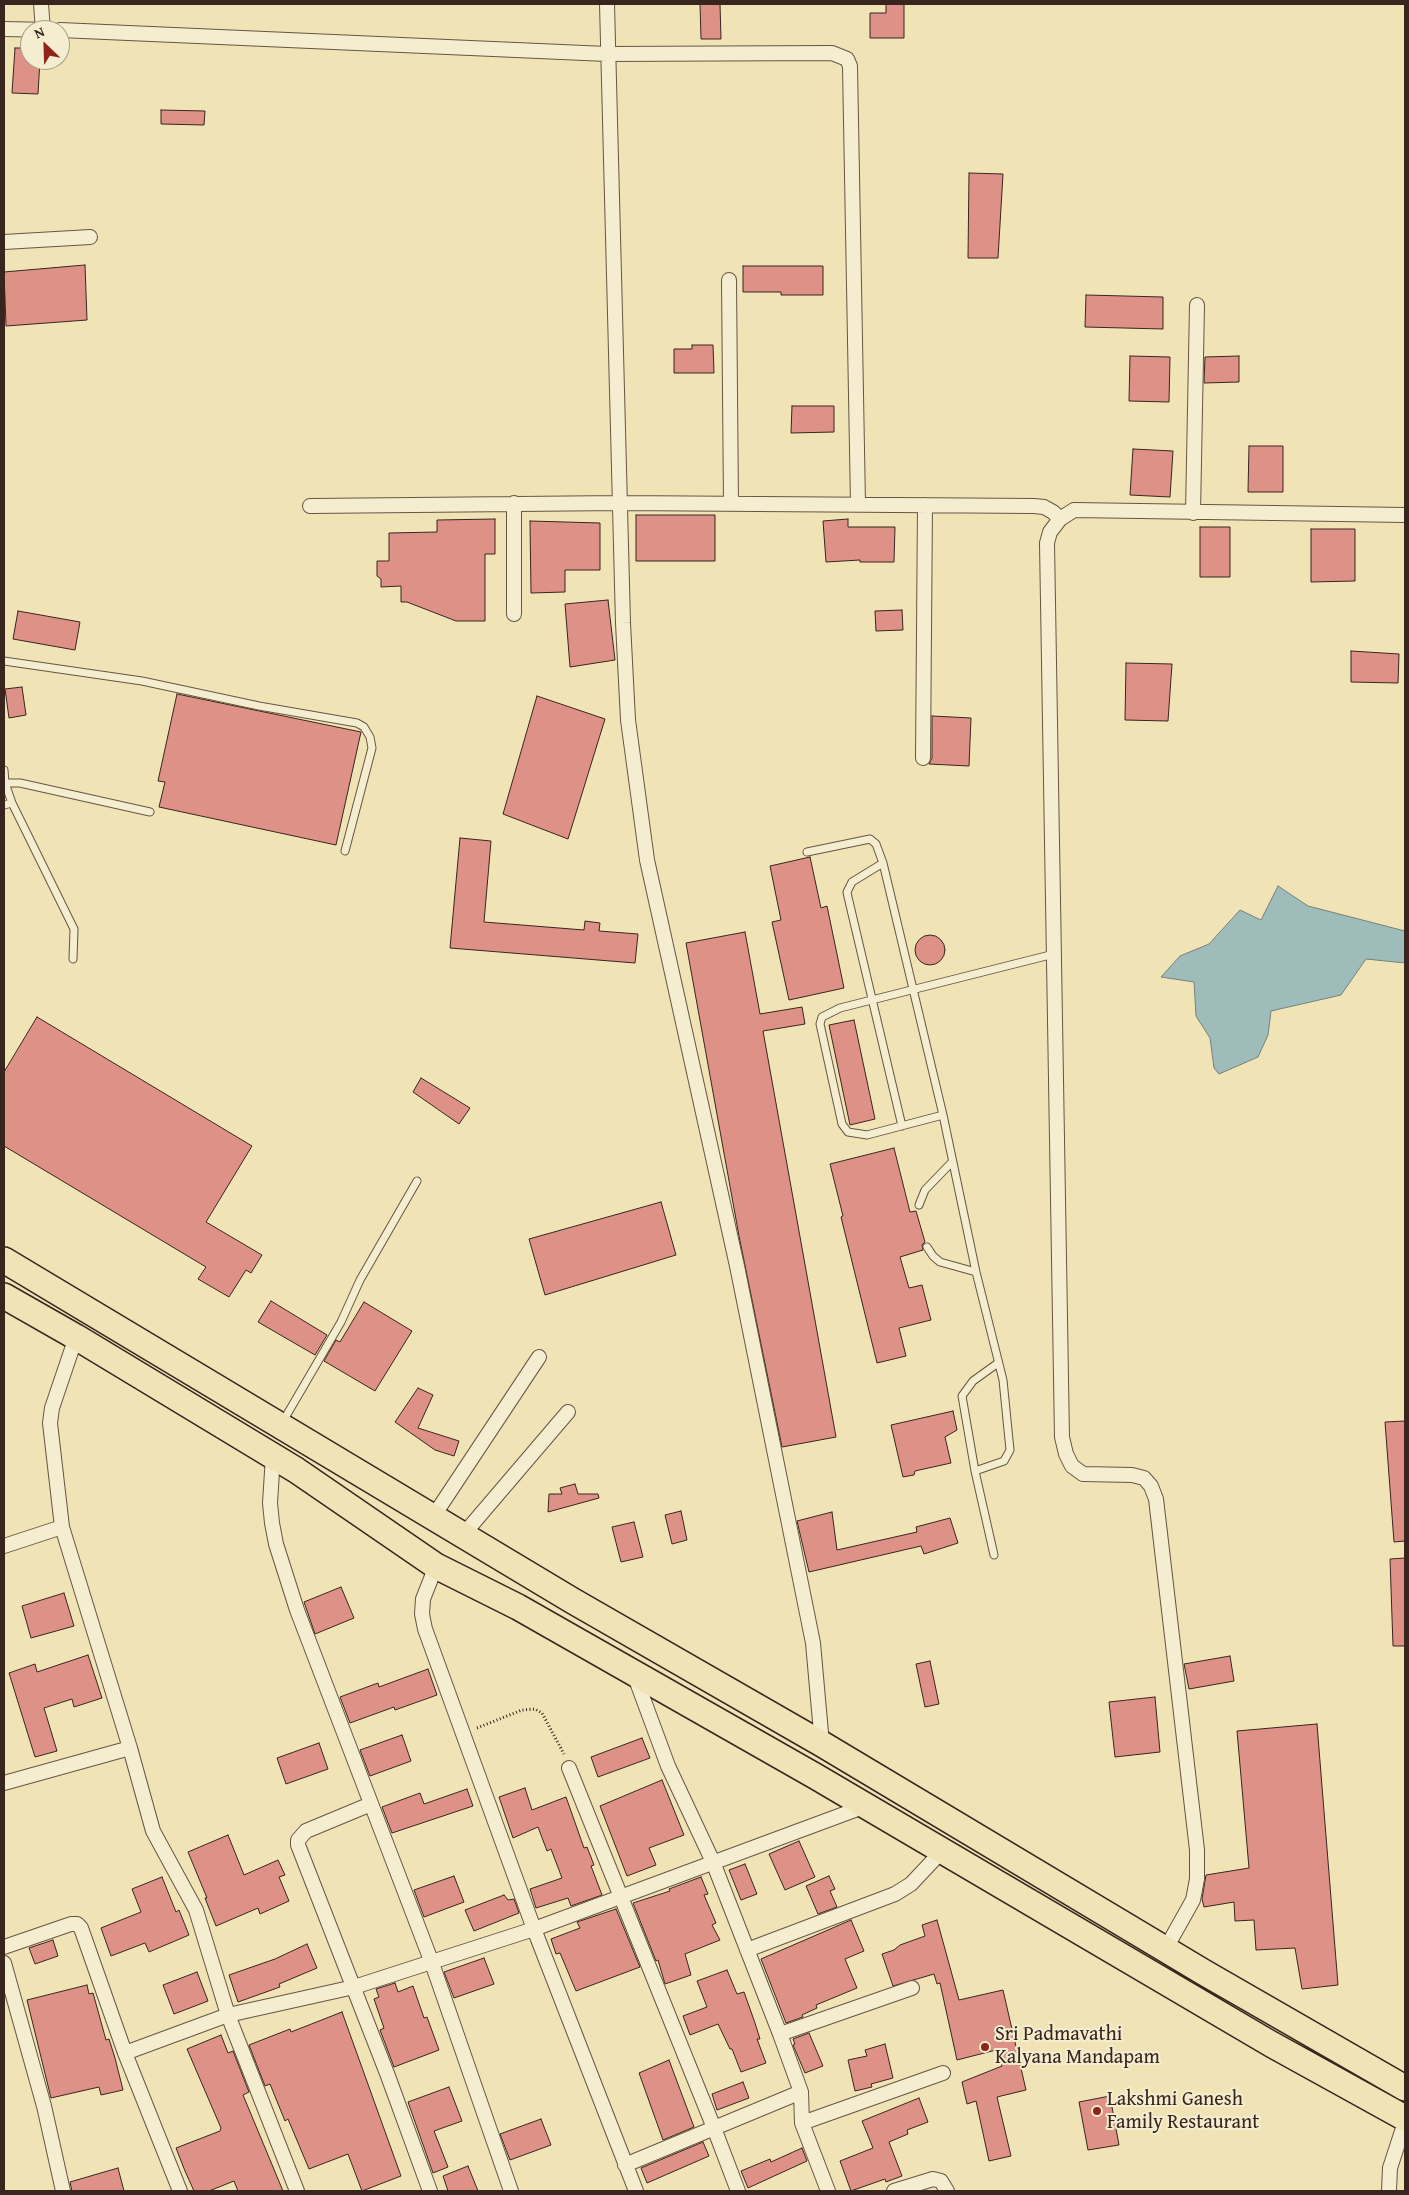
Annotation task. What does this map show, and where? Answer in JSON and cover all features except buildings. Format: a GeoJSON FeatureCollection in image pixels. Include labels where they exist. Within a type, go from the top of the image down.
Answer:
{"type":"FeatureCollection","features":[{"type":"Feature","properties":{"kind":"highway"},"geometry":{"type":"LineString","coordinates":[[4,1260],[463,1535],[822,1744],[1165,1950],[1405,2088]]}},
{"type":"Feature","properties":{"kind":"highway"},"geometry":{"type":"LineString","coordinates":[[4,1296],[76,1337],[296,1470],[436,1566],[518,1607],[815,1776],[863,1807],[1405,2120]]}},
{"type":"Feature","properties":{"kind":"street"},"geometry":{"type":"LineString","coordinates":[[41,4],[42,20]]}},
{"type":"Feature","properties":{"kind":"street"},"geometry":{"type":"LineString","coordinates":[[607,4],[620,503],[628,720],[647,860],[737,1266],[813,1643],[822,1744]]}},
{"type":"Feature","properties":{"kind":"street"},"geometry":{"type":"LineString","coordinates":[[4,29],[20,29]]}},
{"type":"Feature","properties":{"kind":"street"},"geometry":{"type":"LineString","coordinates":[[70,30],[607,54],[832,53],[847,59],[850,66],[858,504]]}},
{"type":"Feature","properties":{"kind":"street"},"geometry":{"type":"LineString","coordinates":[[4,242],[90,237]]}},
{"type":"Feature","properties":{"kind":"street"},"geometry":{"type":"LineString","coordinates":[[729,280],[731,504]]}},
{"type":"Feature","properties":{"kind":"street"},"geometry":{"type":"LineString","coordinates":[[1193,513],[1197,305]]}},
{"type":"Feature","properties":{"kind":"street"},"geometry":{"type":"LineString","coordinates":[[514,503],[514,614]]}},
{"type":"Feature","properties":{"kind":"street"},"geometry":{"type":"LineString","coordinates":[[310,506],[620,503],[1044,507],[1060,519]]}},
{"type":"Feature","properties":{"kind":"street"},"geometry":{"type":"LineString","coordinates":[[923,758],[924,505]]}},
{"type":"Feature","properties":{"kind":"street"},"geometry":{"type":"LineString","coordinates":[[1165,1950],[1193,1900],[1197,1879],[1197,1850],[1156,1499],[1152,1486],[1144,1478],[1132,1475],[1083,1474],[1072,1466],[1066,1454],[1062,1437],[1047,543],[1050,532],[1060,519],[1074,510],[1193,513],[1405,514]]}},
{"type":"Feature","properties":{"kind":"street"},"geometry":{"type":"LineString","coordinates":[[76,1337],[52,1408],[50,1422],[62,1527],[130,1748],[153,1831],[196,1910],[228,2015],[297,2191]]}},
{"type":"Feature","properties":{"kind":"street"},"geometry":{"type":"LineString","coordinates":[[434,1517],[539,1357]]}},
{"type":"Feature","properties":{"kind":"street"},"geometry":{"type":"LineString","coordinates":[[463,1535],[568,1412]]}},
{"type":"Feature","properties":{"kind":"street"},"geometry":{"type":"LineString","coordinates":[[273,1456],[270,1503],[276,1544],[297,1610],[432,1963],[511,2191]]}},
{"type":"Feature","properties":{"kind":"street"},"geometry":{"type":"LineString","coordinates":[[4,1546],[62,1527]]}},
{"type":"Feature","properties":{"kind":"street"},"geometry":{"type":"LineString","coordinates":[[436,1566],[423,1599],[422,1614],[425,1629],[534,1930],[636,2191]]}},
{"type":"Feature","properties":{"kind":"street"},"geometry":{"type":"LineString","coordinates":[[633,1673],[668,1766],[713,1862],[780,2034],[801,2092],[802,2123],[828,2191]]}},
{"type":"Feature","properties":{"kind":"street"},"geometry":{"type":"LineString","coordinates":[[4,1783],[130,1748]]}},
{"type":"Feature","properties":{"kind":"street"},"geometry":{"type":"LineString","coordinates":[[570,1768],[738,2191]]}},
{"type":"Feature","properties":{"kind":"street"},"geometry":{"type":"LineString","coordinates":[[371,1804],[306,1831],[298,1840],[298,1845],[354,1987],[430,2191]]}},
{"type":"Feature","properties":{"kind":"street"},"geometry":{"type":"LineString","coordinates":[[125,2053],[228,2015],[354,1987],[534,1930],[863,1807]]}},
{"type":"Feature","properties":{"kind":"street"},"geometry":{"type":"LineString","coordinates":[[748,1950],[895,1894],[911,1884],[942,1851]]}},
{"type":"Feature","properties":{"kind":"street"},"geometry":{"type":"LineString","coordinates":[[4,1947],[71,1924],[77,1924],[84,1933],[125,2053],[180,2191]]}},
{"type":"Feature","properties":{"kind":"street"},"geometry":{"type":"LineString","coordinates":[[4,1963],[44,2106],[63,2191]]}},
{"type":"Feature","properties":{"kind":"street"},"geometry":{"type":"LineString","coordinates":[[780,2034],[912,1988]]}},
{"type":"Feature","properties":{"kind":"street"},"geometry":{"type":"LineString","coordinates":[[802,2123],[943,2073]]}},
{"type":"Feature","properties":{"kind":"street"},"geometry":{"type":"LineString","coordinates":[[625,2165],[801,2092]]}},
{"type":"Feature","properties":{"kind":"street"},"geometry":{"type":"LineString","coordinates":[[1389,2191],[1390,2168],[1405,2120]]}},
{"type":"Feature","properties":{"kind":"street"},"geometry":{"type":"LineString","coordinates":[[894,2191],[932,2179],[941,2181],[948,2191]]}},
{"type":"Feature","properties":{"kind":"lane"},"geometry":{"type":"LineString","coordinates":[[4,661],[142,681],[260,706],[357,723],[364,727],[370,738],[372,748],[345,851]]}},
{"type":"Feature","properties":{"kind":"lane"},"geometry":{"type":"LineString","coordinates":[[4,770],[5,783],[12,803],[74,930],[72,959]]}},
{"type":"Feature","properties":{"kind":"lane"},"geometry":{"type":"LineString","coordinates":[[5,783],[20,783],[150,812]]}},
{"type":"Feature","properties":{"kind":"lane"},"geometry":{"type":"LineString","coordinates":[[4,805],[12,803]]}},
{"type":"Feature","properties":{"kind":"lane"},"geometry":{"type":"LineString","coordinates":[[807,852],[870,839],[876,844],[883,863],[943,1115],[976,1272],[1003,1380],[1010,1450],[1004,1461],[975,1471]]}},
{"type":"Feature","properties":{"kind":"lane"},"geometry":{"type":"LineString","coordinates":[[883,863],[852,882],[847,892],[902,1126]]}},
{"type":"Feature","properties":{"kind":"lane"},"geometry":{"type":"LineString","coordinates":[[943,1115],[867,1136],[848,1132],[842,1124],[820,1024],[822,1016],[840,1008],[1054,954]]}},
{"type":"Feature","properties":{"kind":"lane"},"geometry":{"type":"LineString","coordinates":[[919,1205],[925,1190],[952,1162]]}},
{"type":"Feature","properties":{"kind":"lane"},"geometry":{"type":"LineString","coordinates":[[281,1426],[341,1322],[360,1280],[417,1182]]}},
{"type":"Feature","properties":{"kind":"lane"},"geometry":{"type":"LineString","coordinates":[[927,1247],[940,1262],[976,1272]]}},
{"type":"Feature","properties":{"kind":"lane"},"geometry":{"type":"LineString","coordinates":[[994,1555],[975,1471],[962,1396],[973,1381],[998,1363]]}},
{"type":"Feature","properties":{"kind":"path"},"geometry":{"type":"LineString","coordinates":[[463,1734],[522,1710],[535,1709],[542,1713],[558,1741],[570,1768]]}},
{"type":"Feature","properties":{"kind":"water"},"geometry":{"type":"Polygon","coordinates":[[[1278,886],[1308,906],[1405,931],[1405,963],[1366,959],[1341,995],[1271,1011],[1268,1035],[1258,1057],[1219,1074],[1214,1068],[1210,1038],[1196,1016],[1194,982],[1161,977],[1180,956],[1209,944],[1240,910],[1261,920],[1278,886]]]}},
{"type":"Feature","properties":{"kind":"place","name":"Sri Padmavathi Kalyana Mandapam"},"geometry":{"type":"Point","coordinates":[985,2047]}},
{"type":"Feature","properties":{"kind":"place","name":"Lakshmi Ganesh Family Restaurant"},"geometry":{"type":"Point","coordinates":[1097,2111]}}]}
